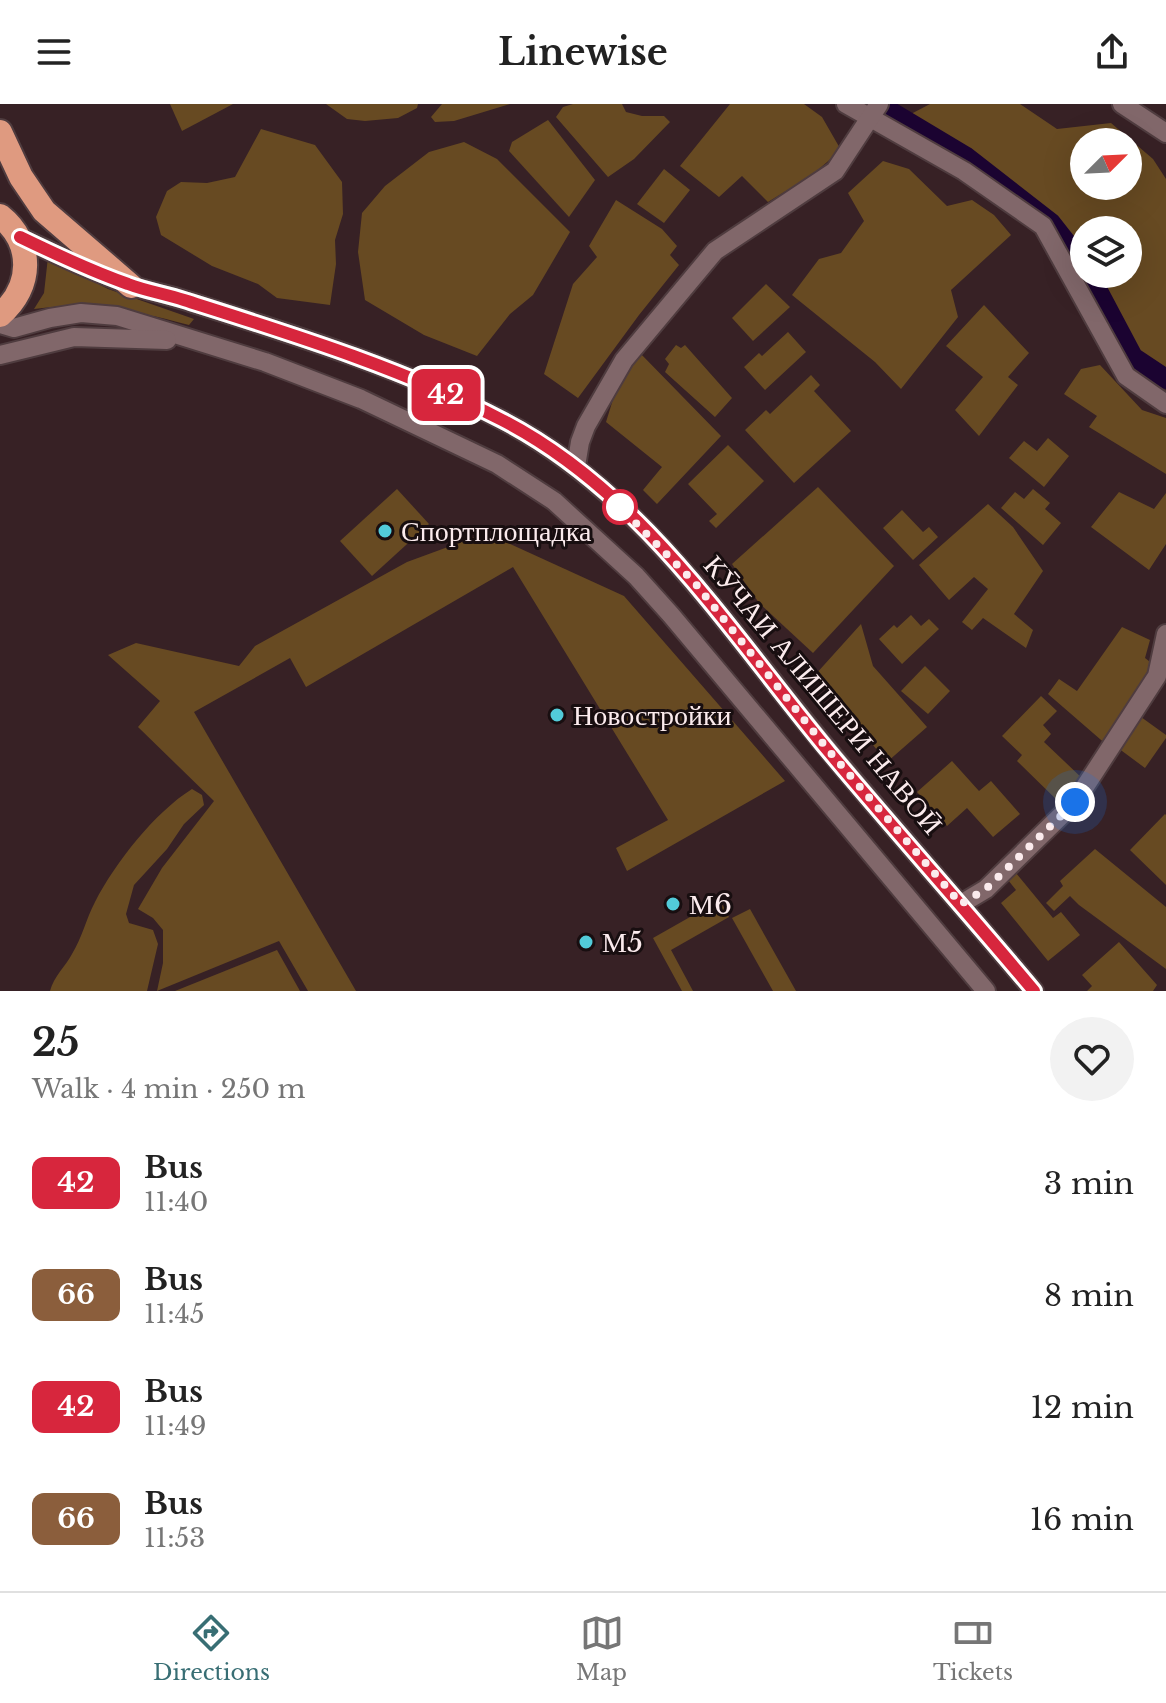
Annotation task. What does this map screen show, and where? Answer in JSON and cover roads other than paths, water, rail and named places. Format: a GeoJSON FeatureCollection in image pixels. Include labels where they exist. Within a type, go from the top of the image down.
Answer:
{"type":"FeatureCollection","features":[{"type":"Feature","properties":{"kind":"highway"},"geometry":{"type":"LineString","coordinates":[[0,132],[21,177],[44,211],[131,286]]}},
{"type":"Feature","properties":{"kind":"highway"},"geometry":{"type":"LineString","coordinates":[[0,315],[14,303],[26,271],[26,253],[7,220]]}},
{"type":"Feature","properties":{"kind":"street"},"geometry":{"type":"LineString","coordinates":[[846,104],[874,112],[1043,226],[1126,376],[1166,404]]}},
{"type":"Feature","properties":{"kind":"street"},"geometry":{"type":"LineString","coordinates":[[1122,104],[1166,133]]}},
{"type":"Feature","properties":{"kind":"street"},"geometry":{"type":"LineString","coordinates":[[576,466],[586,426],[624,360],[715,251],[835,171],[874,112]]}},
{"type":"Feature","properties":{"kind":"street","name":"КӮЧАИ АЛИШЕРИ НАВОӢ"},"geometry":{"type":"LineString","coordinates":[[7,220],[131,286],[181,299],[425,385],[504,421],[576,466],[695,583],[829,751],[1034,991]]}},
{"type":"Feature","properties":{"kind":"street"},"geometry":{"type":"LineString","coordinates":[[0,324],[14,328],[81,313],[117,316],[216,347],[361,399],[497,464],[554,501],[605,546],[671,615],[986,991]]}},
{"type":"Feature","properties":{"kind":"street"},"geometry":{"type":"LineString","coordinates":[[0,355],[74,337],[149,338],[216,347]]}},
{"type":"Feature","properties":{"kind":"street"},"geometry":{"type":"LineString","coordinates":[[961,904],[986,889],[1075,802],[1157,676],[1166,634]]}},
{"type":"Feature","properties":{"kind":"waterway"},"geometry":{"type":"LineString","coordinates":[[878,104],[965,156],[1051,223],[1070,247]]}},
{"type":"Feature","properties":{"kind":"waterway"},"geometry":{"type":"LineString","coordinates":[[1096,288],[1133,357],[1166,379]]}},
{"type":"Feature","properties":{"kind":"place","name":"Спортплощадка"},"geometry":{"type":"Point","coordinates":[385,531]}},
{"type":"Feature","properties":{"kind":"place","name":"Новостройки"},"geometry":{"type":"Point","coordinates":[557,715]}},
{"type":"Feature","properties":{"kind":"place","name":"М6"},"geometry":{"type":"Point","coordinates":[673,904]}},
{"type":"Feature","properties":{"kind":"place","name":"М5"},"geometry":{"type":"Point","coordinates":[586,942]}}]}
